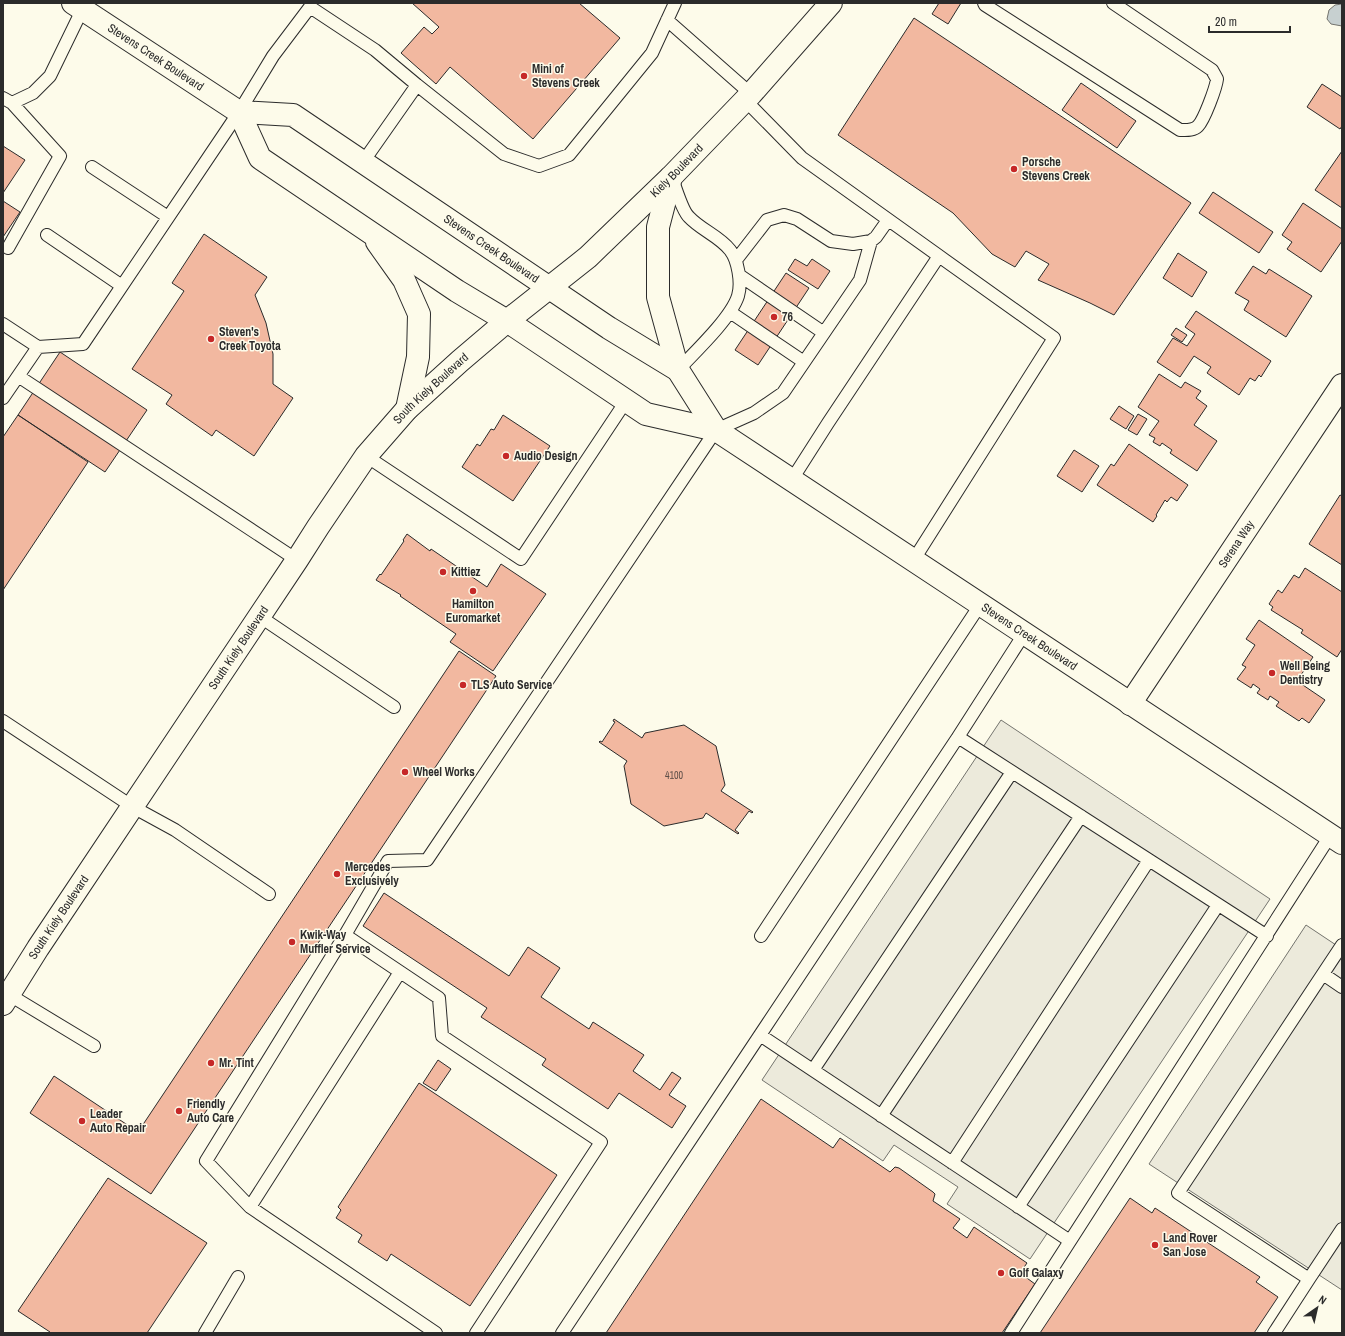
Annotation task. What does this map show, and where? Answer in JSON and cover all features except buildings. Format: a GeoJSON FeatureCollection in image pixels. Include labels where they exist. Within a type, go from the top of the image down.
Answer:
{"type":"FeatureCollection","features":[{"type":"Feature","properties":{"kind":"main road","name":"Kiely Boulevard"},"geometry":{"type":"LineString","coordinates":[[507,321],[588,257],[671,177],[748,97],[831,3]]}},
{"type":"Feature","properties":{"kind":"main road","name":"Stevens Creek Boulevard"},"geometry":{"type":"LineString","coordinates":[[80,5],[239,112],[293,115],[609,328],[678,370],[716,430]]}},
{"type":"Feature","properties":{"kind":"main road","name":"Stevens Creek Boulevard"},"geometry":{"type":"LineString","coordinates":[[239,112],[260,158],[457,291],[507,321],[646,414],[716,430],[1336,840]]}},
{"type":"Feature","properties":{"kind":"main road"},"geometry":{"type":"LineString","coordinates":[[671,177],[658,227],[658,297],[678,370]]}},
{"type":"Feature","properties":{"kind":"main road"},"geometry":{"type":"LineString","coordinates":[[368,230],[404,280],[419,314],[418,357],[407,409]]}},
{"type":"Feature","properties":{"kind":"main road","name":"South Kiely Boulevard"},"geometry":{"type":"LineString","coordinates":[[6,999],[366,456],[407,409],[507,321]]}},
{"type":"Feature","properties":{"kind":"main road","name":"Serena Way"},"geometry":{"type":"LineString","coordinates":[[1130,704],[1342,385]]}},
{"type":"Feature","properties":{"kind":"lane"},"geometry":{"type":"LineString","coordinates":[[3,324],[38,347],[83,344],[239,112],[273,56],[311,5],[376,50],[417,85],[504,154],[539,166],[569,155],[652,53],[675,3]]}},
{"type":"Feature","properties":{"kind":"lane"},"geometry":{"type":"LineString","coordinates":[[984,3],[984,5],[1180,130],[1191,130],[1198,126],[1215,90],[1217,79],[1212,70],[1113,3]]}},
{"type":"Feature","properties":{"kind":"lane"},"geometry":{"type":"LineString","coordinates":[[8,248],[60,156],[8,100],[32,93],[50,76],[80,5]]}},
{"type":"Feature","properties":{"kind":"lane"},"geometry":{"type":"LineString","coordinates":[[667,20],[748,97],[802,158],[1054,338],[913,561]]}},
{"type":"Feature","properties":{"kind":"lane"},"geometry":{"type":"LineString","coordinates":[[363,162],[417,85]]}},
{"type":"Feature","properties":{"kind":"lane"},"geometry":{"type":"LineString","coordinates":[[92,167],[168,217]]}},
{"type":"Feature","properties":{"kind":"lane"},"geometry":{"type":"LineString","coordinates":[[671,177],[688,216],[730,250],[736,260],[739,275],[738,296],[730,312],[678,370]]}},
{"type":"Feature","properties":{"kind":"lane"},"geometry":{"type":"LineString","coordinates":[[736,260],[767,220],[784,216],[797,219],[831,241],[853,244],[871,241],[876,237],[888,220]]}},
{"type":"Feature","properties":{"kind":"lane"},"geometry":{"type":"LineString","coordinates":[[47,235],[122,286]]}},
{"type":"Feature","properties":{"kind":"lane"},"geometry":{"type":"LineString","coordinates":[[436,1333],[250,1207],[206,1161],[345,935],[388,861],[427,860],[716,430],[754,413],[783,393],[860,280],[871,241]]}},
{"type":"Feature","properties":{"kind":"lane"},"geometry":{"type":"LineString","coordinates":[[791,481],[828,422],[939,256]]}},
{"type":"Feature","properties":{"kind":"lane"},"geometry":{"type":"LineString","coordinates":[[739,275],[824,333]]}},
{"type":"Feature","properties":{"kind":"lane"},"geometry":{"type":"LineString","coordinates":[[730,312],[804,362]]}},
{"type":"Feature","properties":{"kind":"lane"},"geometry":{"type":"LineString","coordinates":[[3,398],[38,347]]}},
{"type":"Feature","properties":{"kind":"lane"},"geometry":{"type":"LineString","coordinates":[[18,376],[297,560]]}},
{"type":"Feature","properties":{"kind":"lane"},"geometry":{"type":"LineString","coordinates":[[366,456],[521,559],[626,401]]}},
{"type":"Feature","properties":{"kind":"lane"},"geometry":{"type":"LineString","coordinates":[[761,936],[980,605]]}},
{"type":"Feature","properties":{"kind":"lane"},"geometry":{"type":"LineString","coordinates":[[259,616],[394,707]]}},
{"type":"Feature","properties":{"kind":"lane"},"geometry":{"type":"LineString","coordinates":[[562,1333],[958,737],[1024,634]]}},
{"type":"Feature","properties":{"kind":"lane"},"geometry":{"type":"LineString","coordinates":[[3,721],[133,807],[174,830],[269,894]]}},
{"type":"Feature","properties":{"kind":"lane"},"geometry":{"type":"LineString","coordinates":[[958,737],[1267,936]]}},
{"type":"Feature","properties":{"kind":"lane"},"geometry":{"type":"LineString","coordinates":[[813,1070],[1012,772]]}},
{"type":"Feature","properties":{"kind":"lane"},"geometry":{"type":"LineString","coordinates":[[881,1116],[1081,816]]}},
{"type":"Feature","properties":{"kind":"lane"},"geometry":{"type":"LineString","coordinates":[[1011,1333],[1267,936],[1336,840]]}},
{"type":"Feature","properties":{"kind":"lane"},"geometry":{"type":"LineString","coordinates":[[952,1163],[1149,860]]}},
{"type":"Feature","properties":{"kind":"lane"},"geometry":{"type":"LineString","coordinates":[[1018,1207],[1218,905]]}},
{"type":"Feature","properties":{"kind":"lane"},"geometry":{"type":"LineString","coordinates":[[345,935],[439,998],[442,1036],[601,1142],[476,1333]]}},
{"type":"Feature","properties":{"kind":"lane"},"geometry":{"type":"LineString","coordinates":[[1309,1280],[1178,1193],[1342,945]]}},
{"type":"Feature","properties":{"kind":"lane"},"geometry":{"type":"LineString","coordinates":[[250,1207],[400,972]]}},
{"type":"Feature","properties":{"kind":"lane"},"geometry":{"type":"LineString","coordinates":[[1323,974],[1342,987]]}},
{"type":"Feature","properties":{"kind":"lane"},"geometry":{"type":"LineString","coordinates":[[6,999],[94,1046]]}},
{"type":"Feature","properties":{"kind":"lane"},"geometry":{"type":"LineString","coordinates":[[760,1035],[1070,1242]]}},
{"type":"Feature","properties":{"kind":"lane"},"geometry":{"type":"LineString","coordinates":[[1274,1333],[1342,1229]]}},
{"type":"Feature","properties":{"kind":"lane"},"geometry":{"type":"LineString","coordinates":[[205,1333],[238,1277]]}},
{"type":"Feature","properties":{"kind":"shaded area"},"geometry":{"type":"Polygon","coordinates":[[[1342,4],[1342,26],[1331,24],[1327,19],[1329,10],[1335,5],[1342,4]]]}},
{"type":"Feature","properties":{"kind":"shaded area"},"geometry":{"type":"Polygon","coordinates":[[[1001,720],[1270,899],[1030,1259],[947,1204],[958,1187],[894,1145],[883,1161],[762,1080],[1001,720]]]}},
{"type":"Feature","properties":{"kind":"shaded area"},"geometry":{"type":"Polygon","coordinates":[[[1306,925],[1342,949],[1342,1290],[1149,1164],[1306,925]]]}},
{"type":"Feature","properties":{"kind":"place","name":"Mini of Stevens Creek"},"geometry":{"type":"Point","coordinates":[524,76]}},
{"type":"Feature","properties":{"kind":"place","name":"Porsche Stevens Creek"},"geometry":{"type":"Point","coordinates":[1014,169]}},
{"type":"Feature","properties":{"kind":"place","name":"76"},"geometry":{"type":"Point","coordinates":[774,317]}},
{"type":"Feature","properties":{"kind":"place","name":"Steven's Creek Toyota"},"geometry":{"type":"Point","coordinates":[211,339]}},
{"type":"Feature","properties":{"kind":"place","name":"Audio Design"},"geometry":{"type":"Point","coordinates":[506,456]}},
{"type":"Feature","properties":{"kind":"place","name":"Kittiez"},"geometry":{"type":"Point","coordinates":[443,572]}},
{"type":"Feature","properties":{"kind":"place","name":"Hamilton Euromarket"},"geometry":{"type":"Point","coordinates":[473,591]}},
{"type":"Feature","properties":{"kind":"place","name":"Well Being Dentistry"},"geometry":{"type":"Point","coordinates":[1272,673]}},
{"type":"Feature","properties":{"kind":"place","name":"TLS Auto Service"},"geometry":{"type":"Point","coordinates":[463,685]}},
{"type":"Feature","properties":{"kind":"place","name":"Wheel Works"},"geometry":{"type":"Point","coordinates":[405,772]}},
{"type":"Feature","properties":{"kind":"place","name":"Mercedes Exclusively"},"geometry":{"type":"Point","coordinates":[337,874]}},
{"type":"Feature","properties":{"kind":"place","name":"Kwik-Way Muffler Service"},"geometry":{"type":"Point","coordinates":[292,942]}},
{"type":"Feature","properties":{"kind":"place","name":"Mr. Tint"},"geometry":{"type":"Point","coordinates":[211,1063]}},
{"type":"Feature","properties":{"kind":"place","name":"Friendly Auto Care"},"geometry":{"type":"Point","coordinates":[179,1111]}},
{"type":"Feature","properties":{"kind":"place","name":"Leader Auto Repair"},"geometry":{"type":"Point","coordinates":[82,1121]}},
{"type":"Feature","properties":{"kind":"place","name":"Land Rover San Jose"},"geometry":{"type":"Point","coordinates":[1155,1245]}},
{"type":"Feature","properties":{"kind":"place","name":"Golf Galaxy"},"geometry":{"type":"Point","coordinates":[1001,1273]}}]}
